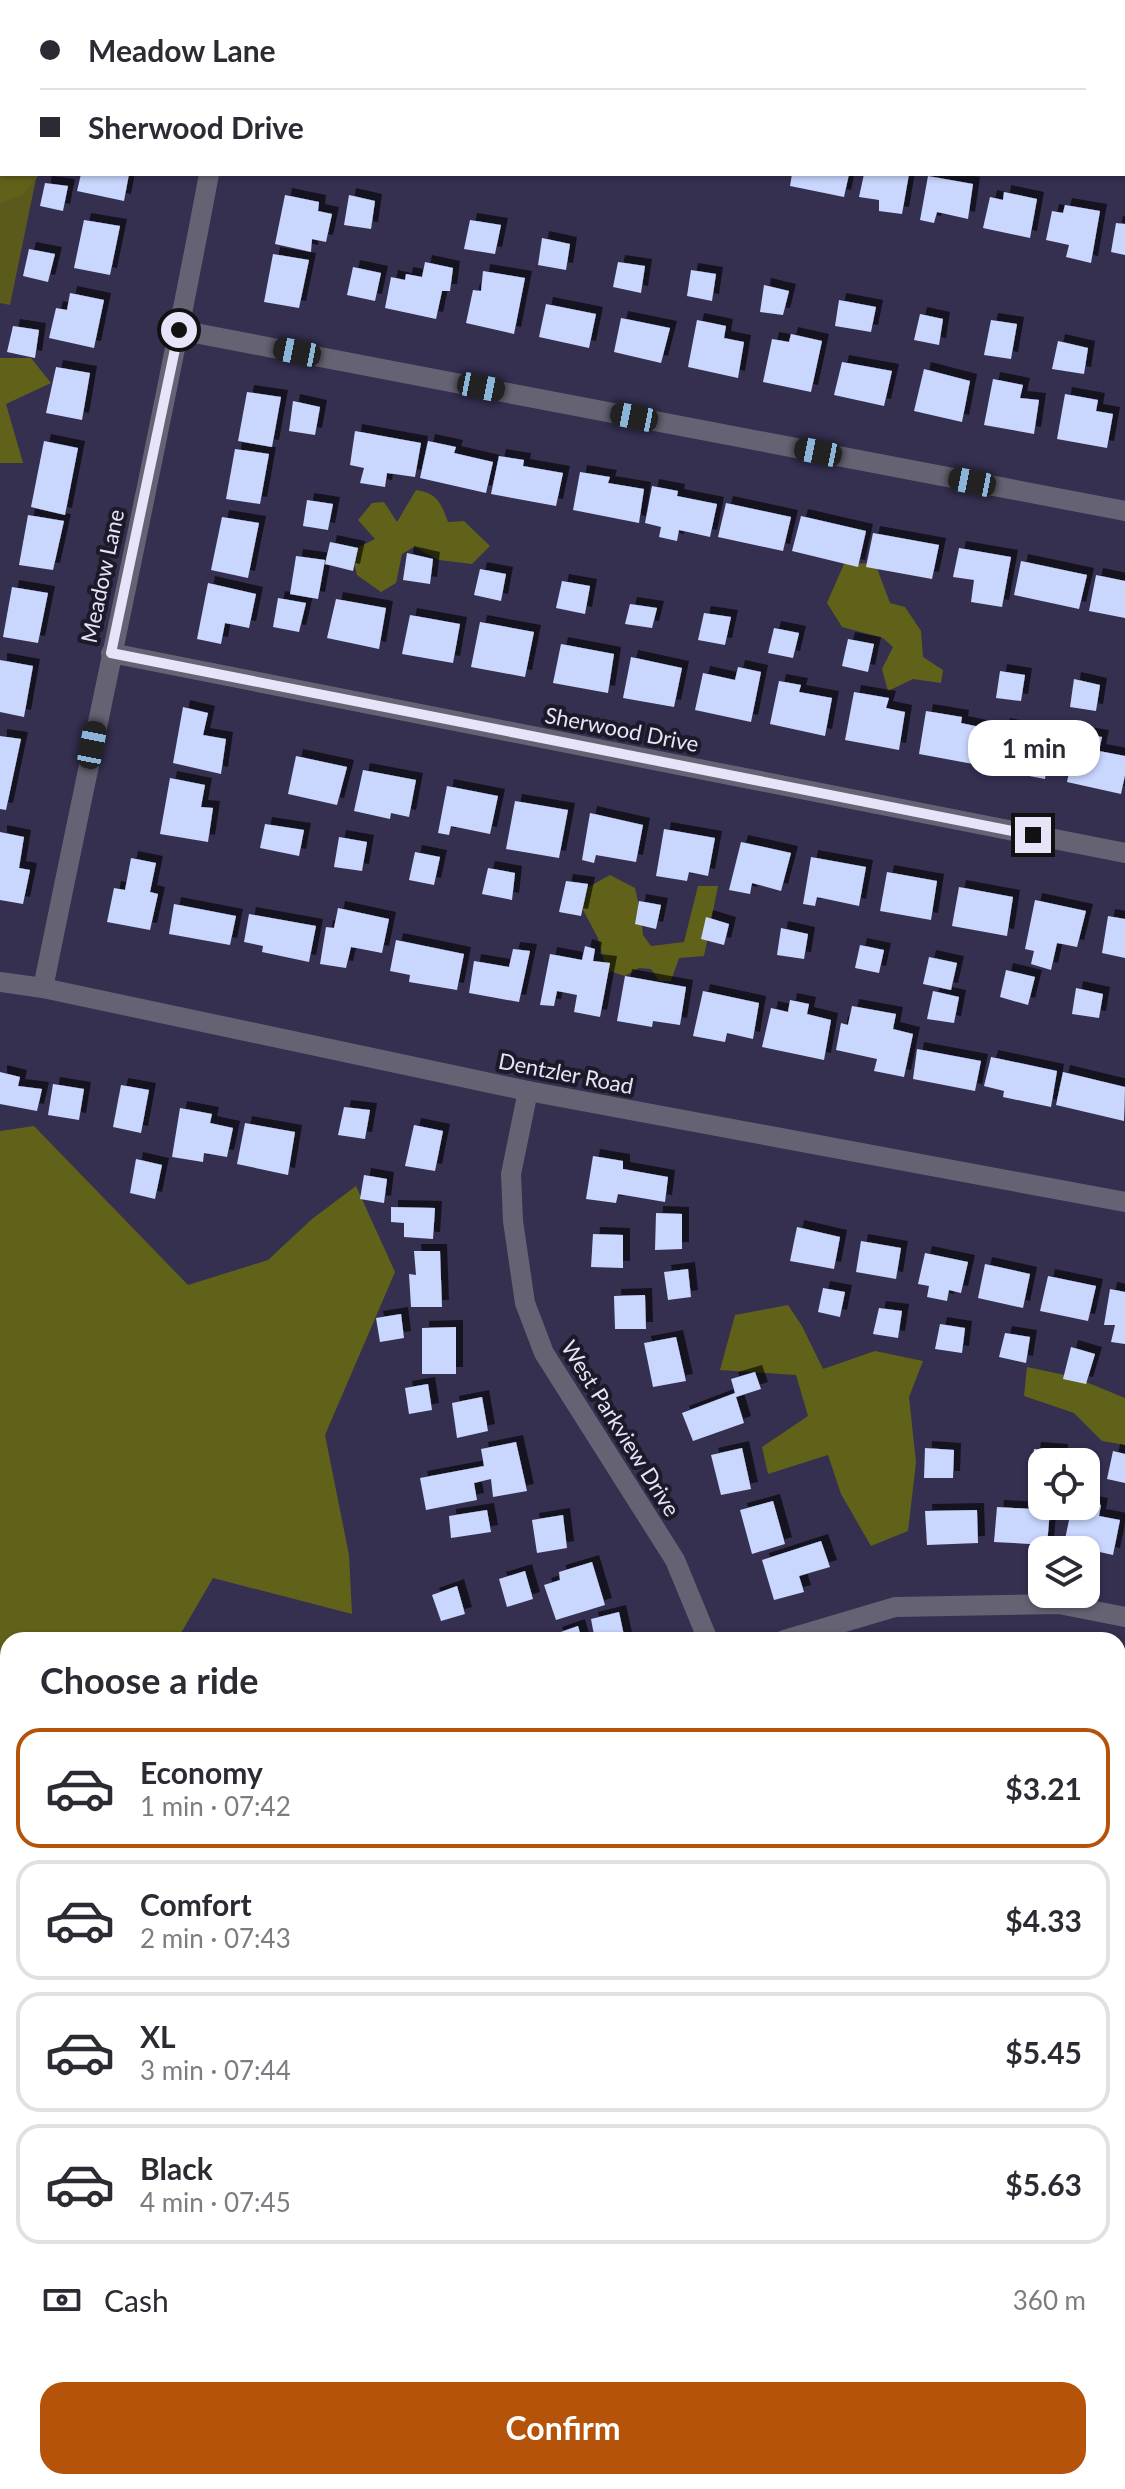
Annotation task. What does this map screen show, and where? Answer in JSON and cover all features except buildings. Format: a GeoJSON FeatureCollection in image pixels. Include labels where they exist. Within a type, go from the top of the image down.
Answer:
{"type":"FeatureCollection","features":[{"type":"Feature","properties":{"kind":"street","name":"Meadow Lane"},"geometry":{"type":"LineString","coordinates":[[43,988],[209,176]]}},
{"type":"Feature","properties":{"kind":"street"},"geometry":{"type":"LineString","coordinates":[[179,330],[1125,511]]}},
{"type":"Feature","properties":{"kind":"street","name":"Sherwood Drive"},"geometry":{"type":"LineString","coordinates":[[111,653],[1125,853]]}},
{"type":"Feature","properties":{"kind":"street","name":"Dentzler Road"},"geometry":{"type":"LineString","coordinates":[[0,982],[43,988],[528,1091],[1125,1202]]}},
{"type":"Feature","properties":{"kind":"street","name":"West Parkview Drive"},"geometry":{"type":"LineString","coordinates":[[528,1091],[511,1174],[513,1221],[525,1303],[544,1353],[675,1560],[705,1632]]}},
{"type":"Feature","properties":{"kind":"street"},"geometry":{"type":"LineString","coordinates":[[811,1632],[895,1607],[1059,1604],[1125,1617]]}},
{"type":"Feature","properties":{"kind":"shaded area"},"geometry":{"type":"Polygon","coordinates":[[[0,176],[37,176],[10,305],[0,303],[0,176]]]}},
{"type":"Feature","properties":{"kind":"shaded area"},"geometry":{"type":"Polygon","coordinates":[[[0,176],[38,176],[22,195],[0,203],[0,176]]]}},
{"type":"Feature","properties":{"kind":"shaded area"},"geometry":{"type":"Polygon","coordinates":[[[0,358],[31,358],[51,383],[6,404],[23,463],[0,463],[0,358]]]}},
{"type":"Feature","properties":{"kind":"shaded area"},"geometry":{"type":"Polygon","coordinates":[[[416,490],[437,500],[448,522],[464,521],[490,546],[472,564],[439,560],[414,547],[402,554],[396,583],[381,592],[357,575],[351,551],[375,539],[358,520],[372,503],[384,502],[397,522],[416,490]]]}},
{"type":"Feature","properties":{"kind":"shaded area"},"geometry":{"type":"Polygon","coordinates":[[[875,563],[890,603],[905,607],[921,631],[923,657],[943,670],[941,683],[913,679],[888,691],[882,669],[893,647],[883,638],[842,627],[827,603],[844,564],[875,563]]]}},
{"type":"Feature","properties":{"kind":"shaded area"},"geometry":{"type":"Polygon","coordinates":[[[610,875],[635,888],[643,935],[651,946],[684,942],[698,886],[718,886],[704,956],[679,958],[671,981],[659,981],[651,969],[639,968],[625,976],[606,970],[598,938],[583,910],[585,889],[610,875]]]}},
{"type":"Feature","properties":{"kind":"shaded area"},"geometry":{"type":"Polygon","coordinates":[[[34,1126],[188,1285],[268,1260],[312,1219],[356,1186],[395,1272],[325,1435],[349,1555],[352,1614],[213,1578],[182,1632],[0,1632],[0,1131],[34,1126]]]}},
{"type":"Feature","properties":{"kind":"shaded area"},"geometry":{"type":"Polygon","coordinates":[[[788,1305],[823,1369],[875,1351],[923,1361],[909,1397],[916,1462],[908,1531],[871,1546],[841,1494],[828,1455],[768,1474],[762,1447],[808,1416],[796,1375],[720,1370],[735,1315],[788,1305]]]}},
{"type":"Feature","properties":{"kind":"shaded area"},"geometry":{"type":"Polygon","coordinates":[[[1027,1367],[1074,1377],[1125,1398],[1125,1445],[1102,1441],[1074,1413],[1024,1396],[1027,1367]]]}},
{"type":"Feature","properties":{"kind":"route"},"geometry":{"type":"LineString","coordinates":[[179,330],[111,653],[1033,835]]}}]}
